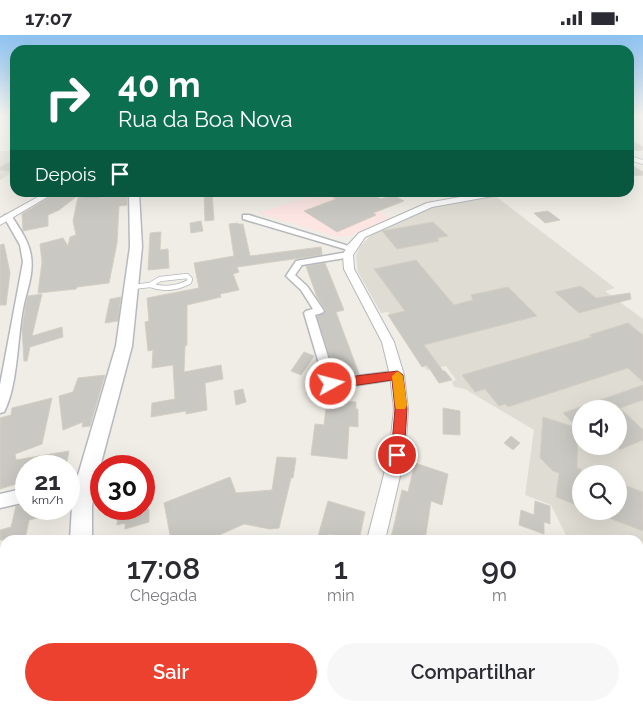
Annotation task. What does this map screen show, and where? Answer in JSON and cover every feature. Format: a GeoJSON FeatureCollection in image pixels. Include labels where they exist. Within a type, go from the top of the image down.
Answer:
{"type":"FeatureCollection","features":[{"type":"Feature","properties":{"kind":"main road"},"geometry":{"type":"LineString","coordinates":[[81,535],[82,506],[86,482],[124,346],[136,247],[134,197]]}},
{"type":"Feature","properties":{"kind":"street"},"geometry":{"type":"LineString","coordinates":[[0,408],[8,379],[19,306],[26,281],[27,257],[21,235],[4,220],[43,197]]}},
{"type":"Feature","properties":{"kind":"street"},"geometry":{"type":"LineString","coordinates":[[377,535],[397,455],[401,409],[398,375],[388,342],[350,269],[350,252],[362,235],[430,205],[472,197]]}},
{"type":"Feature","properties":{"kind":"street"},"geometry":{"type":"LineString","coordinates":[[246,217],[350,252]]}},
{"type":"Feature","properties":{"kind":"street"},"geometry":{"type":"LineString","coordinates":[[350,252],[299,263],[290,276],[304,288],[319,311],[309,313],[331,384],[398,375]]}},
{"type":"Feature","properties":{"kind":"street"},"geometry":{"type":"LineString","coordinates":[[80,483],[86,482]]}},
{"type":"Feature","properties":{"kind":"street"},"geometry":{"type":"LineString","coordinates":[[0,501],[15,498]]}},
{"type":"Feature","properties":{"kind":"lane"},"geometry":{"type":"LineString","coordinates":[[130,287],[150,285],[162,279],[187,276],[190,279],[185,285],[158,288],[150,285]]}},
{"type":"Feature","properties":{"kind":"shaded area"},"geometry":{"type":"Polygon","coordinates":[[[0,151],[10,151],[10,176],[0,180],[0,151]]]}},
{"type":"Feature","properties":{"kind":"shaded area"},"geometry":{"type":"Polygon","coordinates":[[[308,197],[355,197],[390,218],[349,236],[337,237],[258,213],[308,197]]]}},
{"type":"Feature","properties":{"kind":"shaded area"},"geometry":{"type":"Polygon","coordinates":[[[483,197],[497,197],[615,288],[605,291],[643,319],[643,535],[566,535],[551,505],[525,495],[534,430],[465,389],[454,387],[452,382],[456,380],[446,366],[427,370],[388,312],[381,313],[358,272],[356,256],[361,245],[371,235],[433,206],[483,197]]]}},
{"type":"Feature","properties":{"kind":"building"},"geometry":{"type":"Polygon","coordinates":[[[634,147],[642,147],[643,150],[634,151],[634,147]]]}},
{"type":"Feature","properties":{"kind":"building"},"geometry":{"type":"Polygon","coordinates":[[[10,162],[10,171],[0,170],[0,167],[10,162]]]}},
{"type":"Feature","properties":{"kind":"building"},"geometry":{"type":"Polygon","coordinates":[[[634,166],[643,172],[643,175],[634,176],[634,166]]]}},
{"type":"Feature","properties":{"kind":"building"},"geometry":{"type":"Polygon","coordinates":[[[50,197],[76,197],[59,210],[48,215],[48,226],[23,231],[22,214],[50,197]]]}},
{"type":"Feature","properties":{"kind":"building"},"geometry":{"type":"Polygon","coordinates":[[[78,197],[127,197],[127,205],[119,206],[117,243],[109,283],[38,293],[42,262],[40,244],[63,238],[68,246],[70,237],[76,235],[73,221],[78,197]]]}},
{"type":"Feature","properties":{"kind":"building"},"geometry":{"type":"Polygon","coordinates":[[[204,197],[212,197],[214,220],[205,221],[204,197]]]}},
{"type":"Feature","properties":{"kind":"building"},"geometry":{"type":"Polygon","coordinates":[[[333,197],[377,197],[381,199],[397,197],[404,201],[373,213],[376,215],[337,232],[304,211],[336,199],[333,197]]]}},
{"type":"Feature","properties":{"kind":"building"},"geometry":{"type":"Polygon","coordinates":[[[548,211],[560,220],[545,223],[534,213],[548,211]]]}},
{"type":"Feature","properties":{"kind":"building"},"geometry":{"type":"Polygon","coordinates":[[[201,221],[203,231],[191,233],[190,223],[201,221]]]}},
{"type":"Feature","properties":{"kind":"building"},"geometry":{"type":"Polygon","coordinates":[[[433,222],[448,236],[437,238],[439,241],[397,249],[382,231],[433,222]]]}},
{"type":"Feature","properties":{"kind":"building"},"geometry":{"type":"Polygon","coordinates":[[[229,224],[243,224],[250,256],[321,247],[322,255],[237,267],[239,272],[233,274],[239,290],[220,294],[221,297],[187,305],[187,345],[185,346],[184,372],[221,365],[223,379],[205,383],[207,410],[186,414],[186,411],[151,417],[152,403],[175,399],[173,365],[152,368],[153,350],[148,351],[145,322],[149,321],[147,298],[199,288],[194,263],[234,256],[229,224]]]}},
{"type":"Feature","properties":{"kind":"building"},"geometry":{"type":"Polygon","coordinates":[[[161,232],[160,250],[168,249],[169,268],[148,270],[150,233],[161,232]]]}},
{"type":"Feature","properties":{"kind":"building"},"geometry":{"type":"Polygon","coordinates":[[[4,244],[10,273],[6,305],[0,305],[0,245],[4,244]]]}},
{"type":"Feature","properties":{"kind":"building"},"geometry":{"type":"Polygon","coordinates":[[[416,260],[454,305],[473,300],[471,295],[508,287],[537,316],[424,345],[452,380],[439,383],[427,365],[422,367],[388,315],[405,311],[374,269],[416,260]]]}},
{"type":"Feature","properties":{"kind":"building"},"geometry":{"type":"Polygon","coordinates":[[[325,263],[344,310],[336,312],[359,374],[336,377],[317,316],[326,311],[317,297],[306,266],[325,263]]]}},
{"type":"Feature","properties":{"kind":"building"},"geometry":{"type":"Polygon","coordinates":[[[581,286],[596,298],[630,293],[631,299],[579,313],[555,292],[581,286]]]}},
{"type":"Feature","properties":{"kind":"building"},"geometry":{"type":"Polygon","coordinates":[[[42,294],[32,336],[62,327],[63,337],[30,347],[27,361],[24,361],[22,329],[28,296],[42,294]]]}},
{"type":"Feature","properties":{"kind":"building"},"geometry":{"type":"Polygon","coordinates":[[[121,297],[118,321],[105,323],[110,299],[121,297]]]}},
{"type":"Feature","properties":{"kind":"building"},"geometry":{"type":"Polygon","coordinates":[[[628,323],[643,335],[643,382],[628,368],[508,407],[505,404],[499,406],[485,389],[475,392],[462,375],[592,337],[589,335],[628,323]]]}},
{"type":"Feature","properties":{"kind":"building"},"geometry":{"type":"Polygon","coordinates":[[[304,352],[314,356],[301,375],[291,371],[304,352]]]}},
{"type":"Feature","properties":{"kind":"building"},"geometry":{"type":"Polygon","coordinates":[[[105,375],[90,426],[82,427],[83,422],[63,430],[59,396],[73,392],[78,378],[105,375]]]}},
{"type":"Feature","properties":{"kind":"building"},"geometry":{"type":"Polygon","coordinates":[[[643,385],[643,400],[627,406],[627,400],[600,400],[643,385]]]}},
{"type":"Feature","properties":{"kind":"building"},"geometry":{"type":"Polygon","coordinates":[[[243,389],[246,402],[236,405],[234,391],[243,389]]]}},
{"type":"Feature","properties":{"kind":"building"},"geometry":{"type":"Polygon","coordinates":[[[52,398],[42,444],[15,454],[15,484],[0,489],[0,418],[11,415],[12,408],[52,398]]]}},
{"type":"Feature","properties":{"kind":"building"},"geometry":{"type":"Polygon","coordinates":[[[327,400],[356,402],[358,427],[349,426],[347,459],[311,455],[315,424],[324,425],[327,400]]]}},
{"type":"Feature","properties":{"kind":"building"},"geometry":{"type":"Polygon","coordinates":[[[443,408],[460,411],[460,435],[443,434],[443,408]]]}},
{"type":"Feature","properties":{"kind":"building"},"geometry":{"type":"Polygon","coordinates":[[[572,410],[572,422],[563,413],[572,410]]]}},
{"type":"Feature","properties":{"kind":"building"},"geometry":{"type":"Polygon","coordinates":[[[627,415],[643,430],[643,440],[627,447],[627,415]]]}},
{"type":"Feature","properties":{"kind":"building"},"geometry":{"type":"Polygon","coordinates":[[[543,417],[572,426],[572,455],[577,455],[577,465],[572,465],[572,503],[556,497],[559,473],[553,471],[540,458],[543,417]]]}},
{"type":"Feature","properties":{"kind":"building"},"geometry":{"type":"Polygon","coordinates":[[[511,436],[520,443],[513,450],[504,443],[511,436]]]}},
{"type":"Feature","properties":{"kind":"building"},"geometry":{"type":"Polygon","coordinates":[[[69,451],[68,455],[45,455],[69,451]]]}},
{"type":"Feature","properties":{"kind":"building"},"geometry":{"type":"Polygon","coordinates":[[[277,457],[296,458],[293,478],[291,478],[279,528],[270,529],[244,524],[219,535],[170,535],[164,503],[230,477],[236,493],[272,490],[277,457]]]}},
{"type":"Feature","properties":{"kind":"building"},"geometry":{"type":"Polygon","coordinates":[[[415,463],[448,474],[442,505],[431,501],[426,535],[392,535],[402,490],[408,492],[415,463]]]}},
{"type":"Feature","properties":{"kind":"building"},"geometry":{"type":"Polygon","coordinates":[[[627,486],[643,492],[643,531],[614,520],[627,520],[627,486]]]}},
{"type":"Feature","properties":{"kind":"building"},"geometry":{"type":"Polygon","coordinates":[[[328,501],[365,512],[360,535],[318,535],[328,501]]]}},
{"type":"Feature","properties":{"kind":"building"},"geometry":{"type":"Polygon","coordinates":[[[535,501],[550,506],[550,524],[544,522],[544,534],[519,525],[521,510],[534,515],[535,501]]]}},
{"type":"Feature","properties":{"kind":"building"},"geometry":{"type":"Polygon","coordinates":[[[15,510],[15,520],[29,520],[26,535],[0,535],[0,530],[11,527],[15,510]]]}},
{"type":"Feature","properties":{"kind":"building"},"geometry":{"type":"Polygon","coordinates":[[[117,520],[149,520],[149,522],[125,529],[125,523],[117,525],[117,520]]]}},
{"type":"Feature","properties":{"kind":"slow traffic"},"geometry":{"type":"LineString","coordinates":[[398,376],[401,405]]}},
{"type":"Feature","properties":{"kind":"route"},"geometry":{"type":"LineString","coordinates":[[331,384],[398,375],[401,409],[397,455]]}}]}
